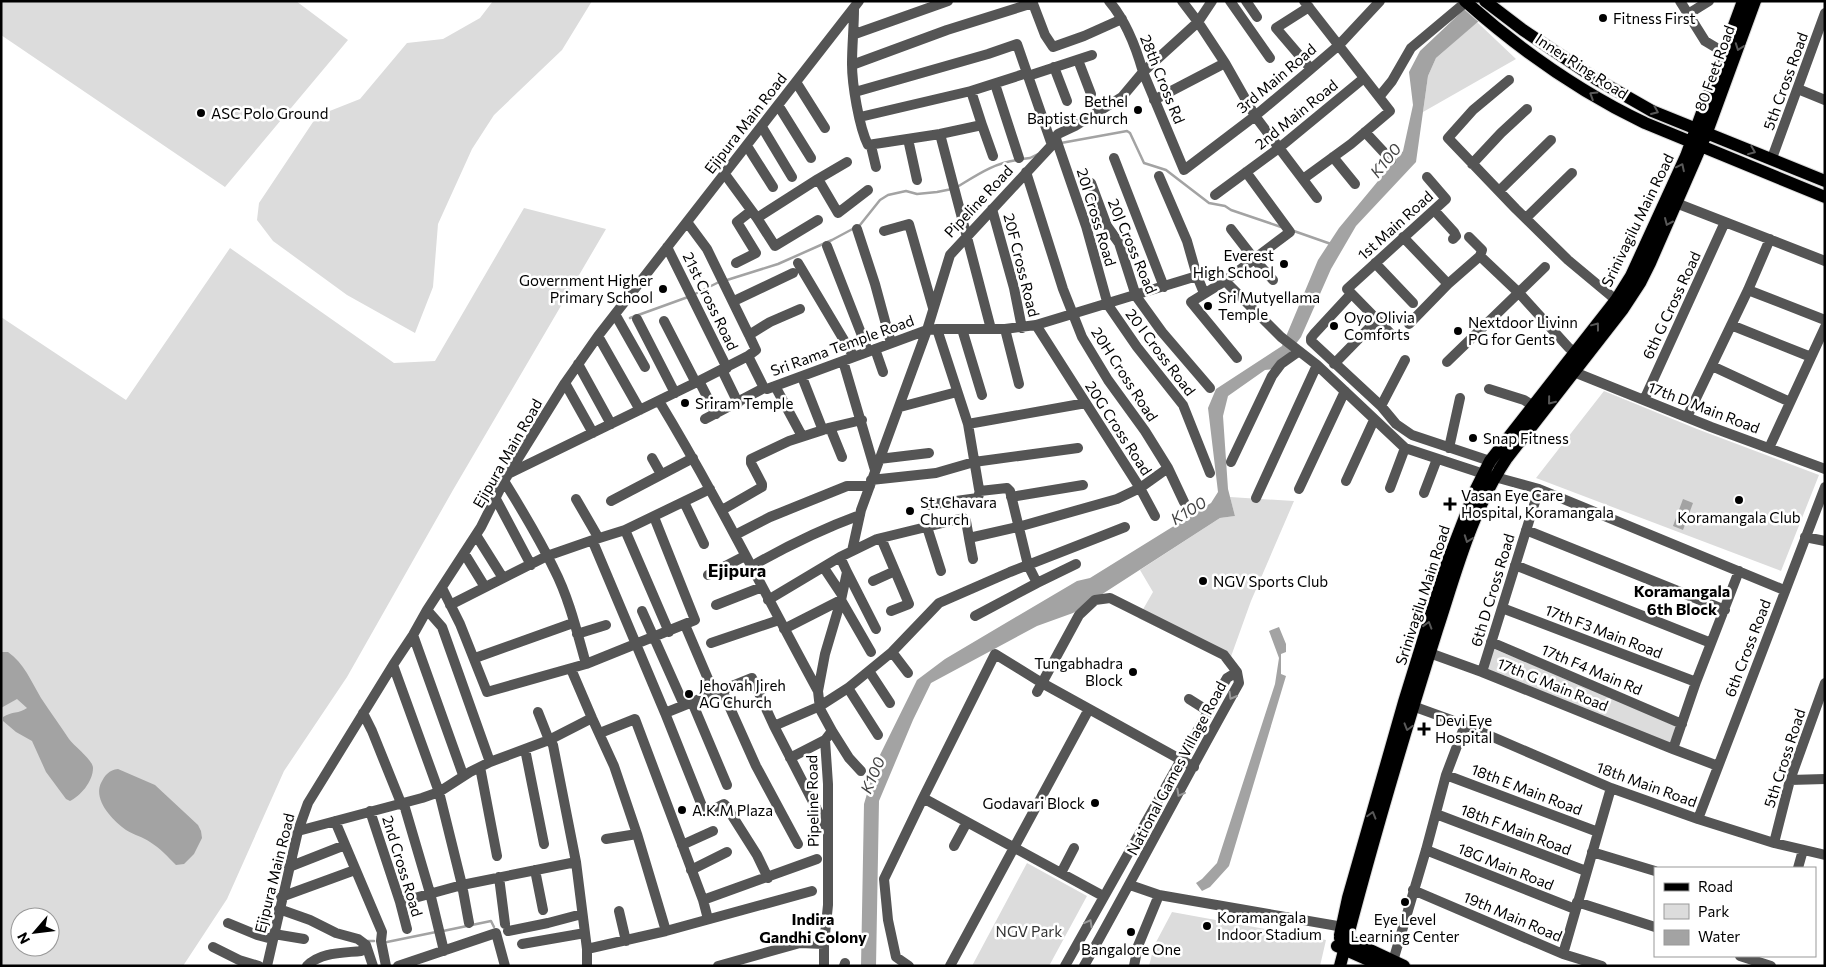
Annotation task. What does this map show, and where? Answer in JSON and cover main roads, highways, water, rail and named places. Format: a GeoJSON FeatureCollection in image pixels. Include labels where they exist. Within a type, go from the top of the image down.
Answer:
{"type":"FeatureCollection","features":[{"type":"Feature","properties":{"kind":"main road","name":"Inner Ring Road"},"geometry":{"type":"LineString","coordinates":[[1485,1],[1491,15],[1592,94],[1645,123],[1825,197]]}},
{"type":"Feature","properties":{"kind":"main road","name":"80 Feet Road"},"geometry":{"type":"LineString","coordinates":[[1702,130],[1743,1]]}},
{"type":"Feature","properties":{"kind":"main road","name":"80 Feet Road"},"geometry":{"type":"LineString","coordinates":[[1697,143],[1755,1]]}},
{"type":"Feature","properties":{"kind":"main road","name":"Inner Ring Road"},"geometry":{"type":"LineString","coordinates":[[1466,2],[1652,111],[1825,181]]}},
{"type":"Feature","properties":{"kind":"main road","name":"Srinivagilu Main Road"},"geometry":{"type":"LineString","coordinates":[[1496,463],[1574,372],[1623,309],[1640,283],[1676,203],[1697,143]]}},
{"type":"Feature","properties":{"kind":"main road","name":"Srinivagilu Main Road"},"geometry":{"type":"LineString","coordinates":[[1332,966],[1343,938],[1409,704],[1489,475],[1532,405],[1616,300],[1631,276],[1697,143]]}},
{"type":"Feature","properties":{"kind":"main road","name":"Srinivagilu Main Road"},"geometry":{"type":"LineString","coordinates":[[1340,966],[1343,938]]}},
{"type":"Feature","properties":{"kind":"main road"},"geometry":{"type":"LineString","coordinates":[[1343,938],[1393,964]]}},
{"type":"Feature","properties":{"kind":"water","name":"K100"},"geometry":{"type":"Polygon","coordinates":[[[1473,1],[1502,1],[1436,58],[1428,76],[1416,162],[1356,226],[1331,269],[1301,337],[1289,353],[1273,369],[1265,370],[1228,396],[1223,416],[1228,489],[1235,516],[1220,518],[1073,613],[1037,626],[931,683],[913,720],[879,801],[876,966],[861,966],[864,804],[876,763],[917,680],[945,659],[1077,581],[1090,578],[1211,503],[1218,492],[1208,408],[1216,389],[1282,346],[1318,260],[1339,228],[1403,151],[1413,105],[1409,72],[1420,51],[1473,1]]]}},
{"type":"Feature","properties":{"kind":"water"},"geometry":{"type":"Polygon","coordinates":[[[1683,499],[1693,503],[1683,530],[1673,526],[1683,499]]]}},
{"type":"Feature","properties":{"kind":"water"},"geometry":{"type":"Polygon","coordinates":[[[1279,627],[1286,644],[1286,652],[1281,654],[1281,674],[1286,676],[1229,866],[1210,887],[1202,891],[1196,883],[1217,863],[1275,684],[1279,658],[1269,631],[1279,627]]]}},
{"type":"Feature","properties":{"kind":"water"},"geometry":{"type":"Polygon","coordinates":[[[1,652],[8,652],[14,656],[69,739],[87,757],[92,765],[91,778],[88,783],[78,796],[70,801],[66,799],[46,772],[32,741],[16,732],[3,721],[3,717],[6,715],[27,708],[17,699],[1,708],[1,652]]]}},
{"type":"Feature","properties":{"kind":"water"},"geometry":{"type":"Polygon","coordinates":[[[118,769],[155,785],[198,825],[202,838],[194,854],[184,864],[176,865],[154,844],[121,826],[105,809],[99,789],[108,773],[118,769]]]}},
{"type":"Feature","properties":{"kind":"waterway"},"geometry":{"type":"LineString","coordinates":[[1061,143],[1127,131],[1130,133],[1144,163],[1166,170],[1209,203],[1225,206],[1231,210],[1281,227]]}},
{"type":"Feature","properties":{"kind":"waterway"},"geometry":{"type":"LineString","coordinates":[[1022,159],[1038,154]]}},
{"type":"Feature","properties":{"kind":"waterway"},"geometry":{"type":"LineString","coordinates":[[957,187],[993,167],[1017,160]]}},
{"type":"Feature","properties":{"kind":"waterway"},"geometry":{"type":"LineString","coordinates":[[727,280],[778,264],[832,240],[860,225],[880,200],[888,195],[906,191],[917,194],[952,189]]}},
{"type":"Feature","properties":{"kind":"waterway"},"geometry":{"type":"LineString","coordinates":[[1291,230],[1331,244]]}},
{"type":"Feature","properties":{"kind":"waterway"},"geometry":{"type":"LineString","coordinates":[[693,295],[719,282]]}},
{"type":"Feature","properties":{"kind":"waterway"},"geometry":{"type":"LineString","coordinates":[[630,318],[688,297]]}},
{"type":"Feature","properties":{"kind":"waterway"},"geometry":{"type":"LineString","coordinates":[[443,931],[491,921],[494,927]]}},
{"type":"Feature","properties":{"kind":"waterway"},"geometry":{"type":"LineString","coordinates":[[387,942],[436,932]]}},
{"type":"Feature","properties":{"kind":"waterway"},"geometry":{"type":"LineString","coordinates":[[368,941],[374,941]]}},
{"type":"Feature","properties":{"kind":"place","name":"Fitness First"},"geometry":{"type":"Point","coordinates":[1603,18]}},
{"type":"Feature","properties":{"kind":"place","name":"Bethel Baptist Church"},"geometry":{"type":"Point","coordinates":[1138,110]}},
{"type":"Feature","properties":{"kind":"place","name":"ASC Polo Ground"},"geometry":{"type":"Point","coordinates":[201,113]}},
{"type":"Feature","properties":{"kind":"place","name":"Everest High School"},"geometry":{"type":"Point","coordinates":[1284,264]}},
{"type":"Feature","properties":{"kind":"place","name":"Government Higher Primary School"},"geometry":{"type":"Point","coordinates":[663,289]}},
{"type":"Feature","properties":{"kind":"place","name":"Sri Mutyellama Temple"},"geometry":{"type":"Point","coordinates":[1208,306]}},
{"type":"Feature","properties":{"kind":"place","name":"Oyo Olivia Comforts"},"geometry":{"type":"Point","coordinates":[1334,326]}},
{"type":"Feature","properties":{"kind":"place","name":"Nextdoor Livinn PG for Gents"},"geometry":{"type":"Point","coordinates":[1458,331]}},
{"type":"Feature","properties":{"kind":"place","name":"Sriram Temple"},"geometry":{"type":"Point","coordinates":[685,403]}},
{"type":"Feature","properties":{"kind":"place","name":"Snap Fitness"},"geometry":{"type":"Point","coordinates":[1473,438]}},
{"type":"Feature","properties":{"kind":"place","name":"Koramangala Club"},"geometry":{"type":"Point","coordinates":[1739,500]}},
{"type":"Feature","properties":{"kind":"place","name":"Vasan Eye Care Hospital, Koramangala"},"geometry":{"type":"Point","coordinates":[1450,504]}},
{"type":"Feature","properties":{"kind":"place","name":"St. Chavara Church"},"geometry":{"type":"Point","coordinates":[910,511]}},
{"type":"Feature","properties":{"kind":"place","name":"NGV Sports Club"},"geometry":{"type":"Point","coordinates":[1203,581]}},
{"type":"Feature","properties":{"kind":"place","name":"Tungabhadra Block"},"geometry":{"type":"Point","coordinates":[1133,672]}},
{"type":"Feature","properties":{"kind":"place","name":"Jehovah Jireh AG Church"},"geometry":{"type":"Point","coordinates":[689,694]}},
{"type":"Feature","properties":{"kind":"place","name":"Devi Eye Hospital"},"geometry":{"type":"Point","coordinates":[1424,729]}},
{"type":"Feature","properties":{"kind":"place","name":"Godavari Block"},"geometry":{"type":"Point","coordinates":[1095,803]}},
{"type":"Feature","properties":{"kind":"place","name":"A.K.M Plaza"},"geometry":{"type":"Point","coordinates":[682,810]}},
{"type":"Feature","properties":{"kind":"place","name":"Eye Level Learning Center"},"geometry":{"type":"Point","coordinates":[1405,902]}},
{"type":"Feature","properties":{"kind":"place","name":"Koramangala Indoor Stadium"},"geometry":{"type":"Point","coordinates":[1207,926]}},
{"type":"Feature","properties":{"kind":"place","name":"Bangalore One"},"geometry":{"type":"Point","coordinates":[1131,932]}},
{"type":"Feature","properties":{"kind":"district","name":"Ejipura"},"geometry":{"type":"Point","coordinates":[737,570]}},
{"type":"Feature","properties":{"kind":"district","name":"Koramangala 6th Block"},"geometry":{"type":"Point","coordinates":[1682,599]}},
{"type":"Feature","properties":{"kind":"district","name":"Indira Gandhi Colony"},"geometry":{"type":"Point","coordinates":[813,927]}},
{"type":"Feature","properties":{"kind":"park label","name":"NGV Park"},"geometry":{"type":"Point","coordinates":[1029,931]}}]}
